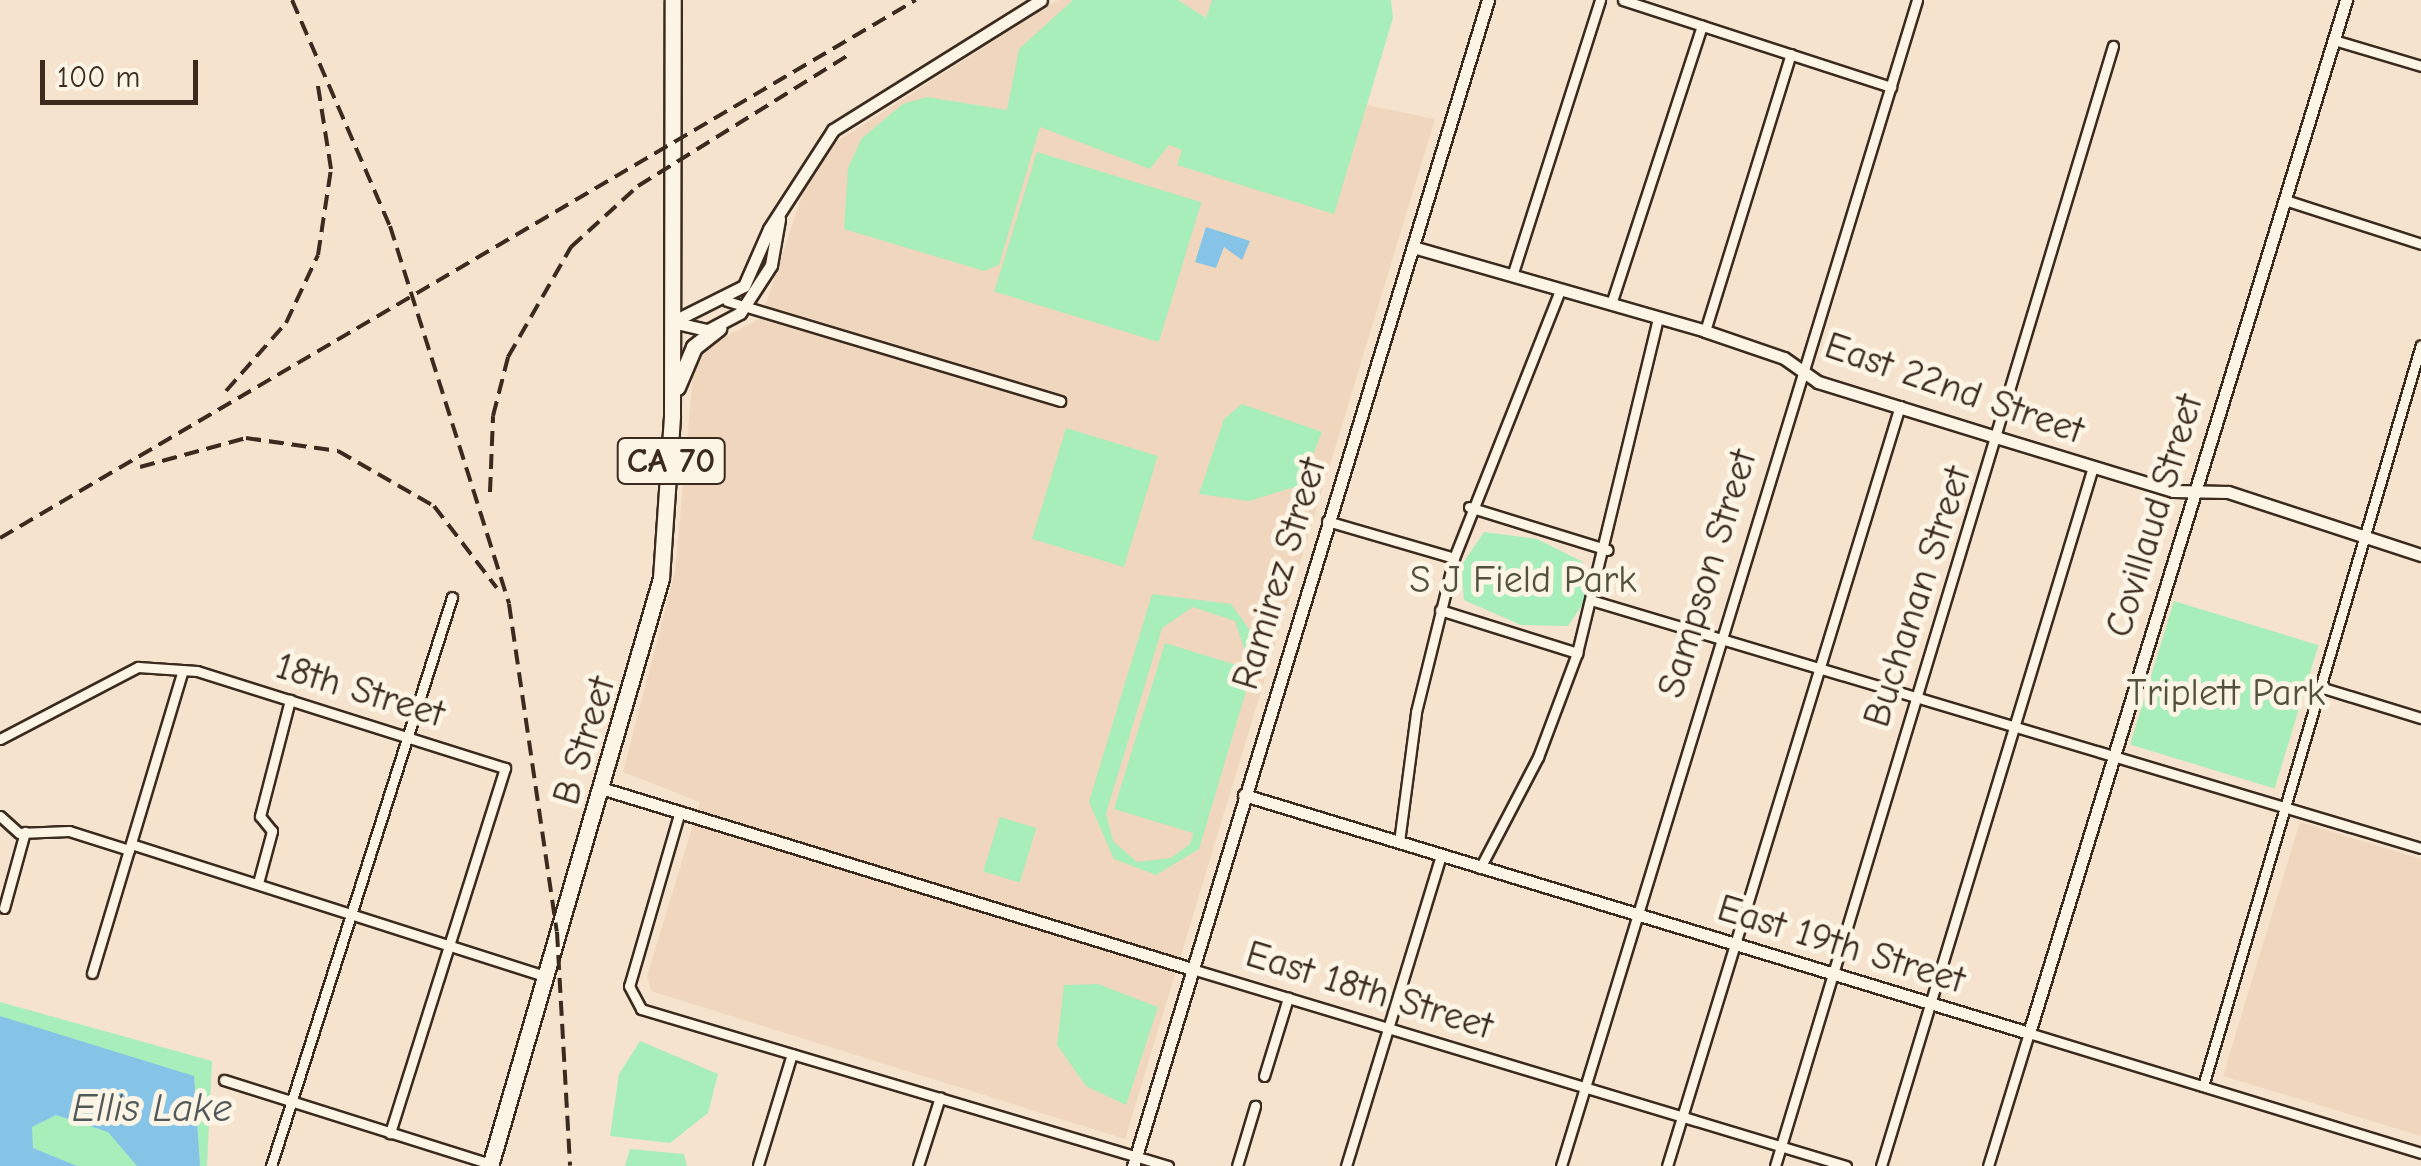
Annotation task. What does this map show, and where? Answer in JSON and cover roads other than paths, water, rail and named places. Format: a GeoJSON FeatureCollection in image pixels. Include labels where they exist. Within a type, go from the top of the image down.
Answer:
{"type":"FeatureCollection","features":[{"type":"Feature","properties":{"kind":"highway","name":"CA 70"},"geometry":{"type":"LineString","coordinates":[[672,322],[673,0]]}},
{"type":"Feature","properties":{"kind":"highway","name":"B Street"},"geometry":{"type":"LineString","coordinates":[[490,1165],[604,789],[661,578],[672,400],[672,322]]}},
{"type":"Feature","properties":{"kind":"highway"},"geometry":{"type":"LineString","coordinates":[[672,400],[694,347],[718,328]]}},
{"type":"Feature","properties":{"kind":"street"},"geometry":{"type":"LineString","coordinates":[[728,301],[833,130],[1040,0]]}},
{"type":"Feature","properties":{"kind":"street","name":"Ramirez Street"},"geometry":{"type":"LineString","coordinates":[[1134,1161],[1488,0]]}},
{"type":"Feature","properties":{"kind":"street"},"geometry":{"type":"LineString","coordinates":[[1512,276],[1600,0]]}},
{"type":"Feature","properties":{"kind":"street"},"geometry":{"type":"LineString","coordinates":[[1623,0],[1891,87]]}},
{"type":"Feature","properties":{"kind":"street","name":"Sampson Street"},"geometry":{"type":"LineString","coordinates":[[1561,1166],[1917,0]]}},
{"type":"Feature","properties":{"kind":"street","name":"Covillaud Street"},"geometry":{"type":"LineString","coordinates":[[1988,1166],[2346,0]]}},
{"type":"Feature","properties":{"kind":"street"},"geometry":{"type":"LineString","coordinates":[[1610,304],[1702,26]]}},
{"type":"Feature","properties":{"kind":"street"},"geometry":{"type":"LineString","coordinates":[[2334,40],[2421,66]]}},
{"type":"Feature","properties":{"kind":"street","name":"Buchanan Street"},"geometry":{"type":"LineString","coordinates":[[1775,1166],[1999,438],[2114,46]]}},
{"type":"Feature","properties":{"kind":"street"},"geometry":{"type":"LineString","coordinates":[[1705,331],[1791,54]]}},
{"type":"Feature","properties":{"kind":"street"},"geometry":{"type":"LineString","coordinates":[[2286,200],[2421,244]]}},
{"type":"Feature","properties":{"kind":"street"},"geometry":{"type":"LineString","coordinates":[[672,322],[718,328],[747,305],[771,265],[780,219]]}},
{"type":"Feature","properties":{"kind":"street","name":"East 22nd Street"},"geometry":{"type":"LineString","coordinates":[[1412,248],[1705,331],[1900,406],[2093,467],[2193,493],[2228,492],[2365,533],[2421,555]]}},
{"type":"Feature","properties":{"kind":"street"},"geometry":{"type":"LineString","coordinates":[[1399,842],[1440,610],[1454,558],[1469,507],[1560,290]]}},
{"type":"Feature","properties":{"kind":"street"},"geometry":{"type":"LineString","coordinates":[[672,322],[728,301],[1060,400]]}},
{"type":"Feature","properties":{"kind":"street"},"geometry":{"type":"LineString","coordinates":[[1480,868],[1531,772],[1594,601],[1658,318]]}},
{"type":"Feature","properties":{"kind":"street"},"geometry":{"type":"LineString","coordinates":[[2203,1086],[2421,345]]}},
{"type":"Feature","properties":{"kind":"street"},"geometry":{"type":"LineString","coordinates":[[1668,1166],[1900,406]]}},
{"type":"Feature","properties":{"kind":"street"},"geometry":{"type":"LineString","coordinates":[[1881,1166],[2093,467]]}},
{"type":"Feature","properties":{"kind":"street"},"geometry":{"type":"LineString","coordinates":[[1469,507],[1608,550]]}},
{"type":"Feature","properties":{"kind":"street"},"geometry":{"type":"LineString","coordinates":[[1327,521],[1454,558]]}},
{"type":"Feature","properties":{"kind":"street"},"geometry":{"type":"LineString","coordinates":[[271,1166],[452,597]]}},
{"type":"Feature","properties":{"kind":"street"},"geometry":{"type":"LineString","coordinates":[[1594,601],[2421,848]]}},
{"type":"Feature","properties":{"kind":"street"},"geometry":{"type":"LineString","coordinates":[[1440,610],[1577,652]]}},
{"type":"Feature","properties":{"kind":"street","name":"18th Street"},"geometry":{"type":"LineString","coordinates":[[0,739],[138,667],[197,671],[504,768],[451,947]]}},
{"type":"Feature","properties":{"kind":"street"},"geometry":{"type":"LineString","coordinates":[[92,973],[183,670]]}},
{"type":"Feature","properties":{"kind":"street"},"geometry":{"type":"LineString","coordinates":[[2320,687],[2421,718]]}},
{"type":"Feature","properties":{"kind":"street"},"geometry":{"type":"LineString","coordinates":[[258,884],[272,831],[260,816],[290,700]]}},
{"type":"Feature","properties":{"kind":"street"},"geometry":{"type":"LineString","coordinates":[[604,789],[680,812],[630,996],[640,1009],[940,1097],[1134,1161],[1168,1166]]}},
{"type":"Feature","properties":{"kind":"street","name":"East 19th Street"},"geometry":{"type":"LineString","coordinates":[[1244,795],[2421,1152]]}},
{"type":"Feature","properties":{"kind":"street","name":"East 18th Street"},"geometry":{"type":"LineString","coordinates":[[680,812],[1846,1166]]}},
{"type":"Feature","properties":{"kind":"street"},"geometry":{"type":"LineString","coordinates":[[0,816],[26,832],[69,831],[130,847],[547,977]]}},
{"type":"Feature","properties":{"kind":"street"},"geometry":{"type":"LineString","coordinates":[[4,908],[26,832]]}},
{"type":"Feature","properties":{"kind":"street"},"geometry":{"type":"LineString","coordinates":[[1346,1166],[1441,856]]}},
{"type":"Feature","properties":{"kind":"street"},"geometry":{"type":"LineString","coordinates":[[390,1133],[451,947]]}},
{"type":"Feature","properties":{"kind":"street"},"geometry":{"type":"LineString","coordinates":[[1264,1076],[1288,998]]}},
{"type":"Feature","properties":{"kind":"street"},"geometry":{"type":"LineString","coordinates":[[758,1164],[792,1054]]}},
{"type":"Feature","properties":{"kind":"street"},"geometry":{"type":"LineString","coordinates":[[224,1080],[490,1165]]}},
{"type":"Feature","properties":{"kind":"street"},"geometry":{"type":"LineString","coordinates":[[918,1166],[940,1097]]}},
{"type":"Feature","properties":{"kind":"street"},"geometry":{"type":"LineString","coordinates":[[1237,1166],[1255,1106]]}},
{"type":"Feature","properties":{"kind":"water"},"geometry":{"type":"Polygon","coordinates":[[[1206,227],[1250,241],[1242,260],[1224,247],[1216,268],[1195,262],[1206,227]]]}},
{"type":"Feature","properties":{"kind":"water","name":"Ellis Lake"},"geometry":{"type":"Polygon","coordinates":[[[0,1016],[194,1076],[200,1166],[137,1166],[108,1132],[56,1115],[32,1127],[33,1148],[77,1166],[0,1166],[0,1016]]]}},
{"type":"Feature","properties":{"kind":"railway"},"geometry":{"type":"LineString","coordinates":[[292,0],[390,226],[509,604],[557,932],[570,1166]]}},
{"type":"Feature","properties":{"kind":"railway"},"geometry":{"type":"LineString","coordinates":[[0,538],[916,0]]}},
{"type":"Feature","properties":{"kind":"railway"},"geometry":{"type":"LineString","coordinates":[[490,492],[493,416],[508,357],[571,247],[638,186],[850,54]]}},
{"type":"Feature","properties":{"kind":"railway"},"geometry":{"type":"LineString","coordinates":[[226,391],[286,323],[318,255],[331,169],[317,80]]}},
{"type":"Feature","properties":{"kind":"railway"},"geometry":{"type":"LineString","coordinates":[[140,467],[246,438],[338,451],[434,506],[497,588]]}},
{"type":"Feature","properties":{"kind":"park label","name":"S J Field Park"},"geometry":{"type":"Point","coordinates":[1523,581]}},
{"type":"Feature","properties":{"kind":"park label","name":"Triplett Park"},"geometry":{"type":"Point","coordinates":[2226,694]}}]}
